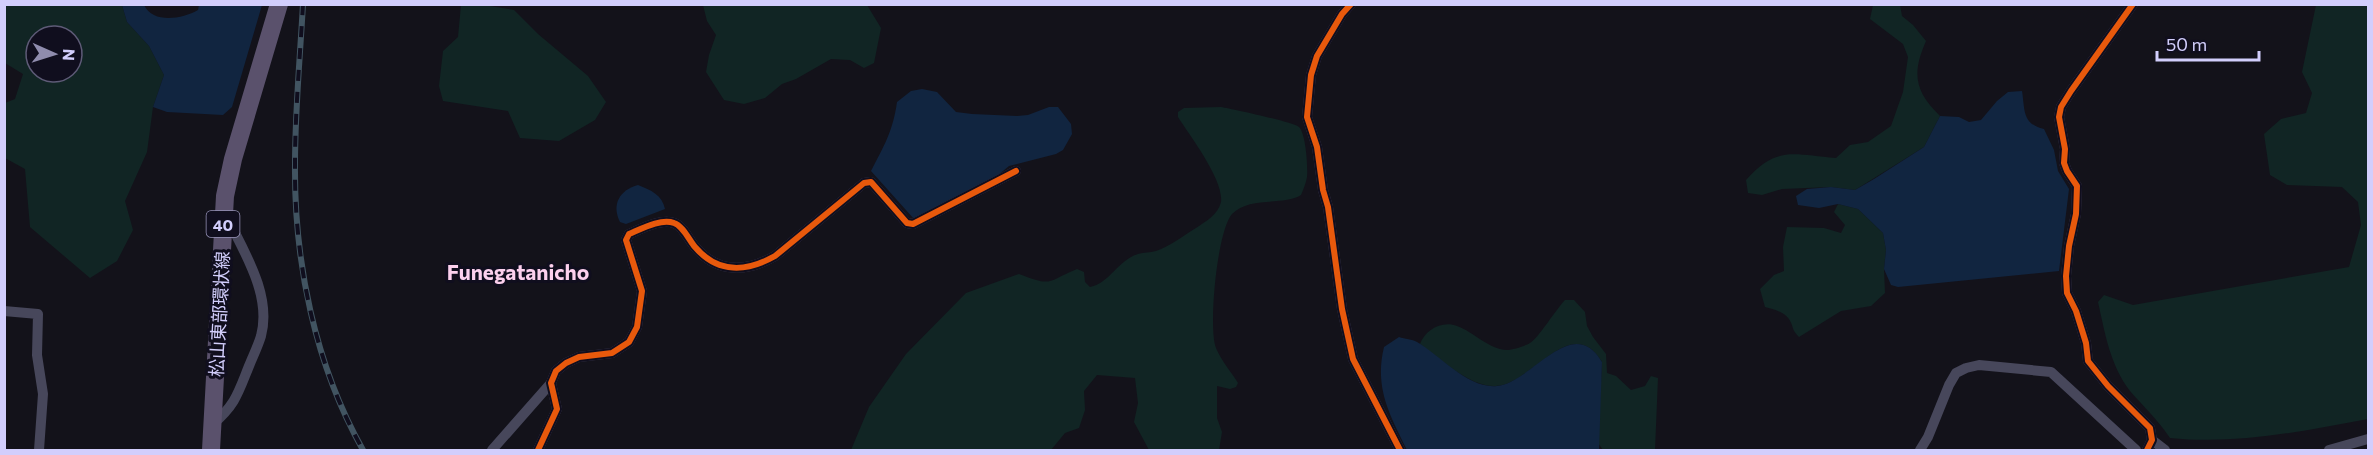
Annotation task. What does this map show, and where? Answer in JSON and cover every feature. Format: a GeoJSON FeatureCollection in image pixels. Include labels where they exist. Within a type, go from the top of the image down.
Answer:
{"type":"FeatureCollection","features":[{"type":"Feature","properties":{"kind":"main road","name":"松山東部環状線"},"geometry":{"type":"LineString","coordinates":[[211,450],[224,212],[232,159],[279,4]]}},
{"type":"Feature","properties":{"kind":"street"},"geometry":{"type":"LineString","coordinates":[[1351,4],[1317,56],[1311,75],[1308,117],[1317,147],[1342,309],[1353,359],[1400,450]]}},
{"type":"Feature","properties":{"kind":"street"},"geometry":{"type":"LineString","coordinates":[[2133,4],[2061,107],[2060,126],[2065,149],[2064,163],[2077,186],[2067,293],[2076,311],[2086,344],[2088,361],[2108,386],[2150,428],[2149,446],[2166,450]]}},
{"type":"Feature","properties":{"kind":"street"},"geometry":{"type":"LineString","coordinates":[[492,450],[551,383],[556,371],[566,363],[579,357],[612,353],[629,342],[637,327],[642,291],[626,240],[629,234],[663,222],[672,222],[679,226],[697,249],[714,263],[726,267],[746,268],[761,264],[775,256],[864,183],[871,182],[907,223],[913,224],[1016,171]]}},
{"type":"Feature","properties":{"kind":"street"},"geometry":{"type":"LineString","coordinates":[[213,424],[226,413],[239,393],[258,346],[263,320],[258,284],[224,212]]}},
{"type":"Feature","properties":{"kind":"street"},"geometry":{"type":"LineString","coordinates":[[4,311],[38,314],[37,355],[43,394],[39,450]]}},
{"type":"Feature","properties":{"kind":"street"},"geometry":{"type":"LineString","coordinates":[[1920,450],[1956,373],[1979,365],[2050,372],[2136,450]]}},
{"type":"Feature","properties":{"kind":"street"},"geometry":{"type":"LineString","coordinates":[[538,450],[557,409],[551,383]]}},
{"type":"Feature","properties":{"kind":"street"},"geometry":{"type":"LineString","coordinates":[[2329,450],[2368,439]]}},
{"type":"Feature","properties":{"kind":"green space"},"geometry":{"type":"Polygon","coordinates":[[[4,5],[122,5],[127,22],[149,46],[164,75],[153,107],[147,152],[125,201],[133,230],[117,261],[90,278],[30,227],[25,169],[5,158],[5,103],[15,99],[23,74],[5,63],[4,5]]]}},
{"type":"Feature","properties":{"kind":"green space"},"geometry":{"type":"Polygon","coordinates":[[[461,5],[484,5],[514,10],[538,34],[588,76],[606,102],[595,120],[559,141],[520,138],[508,111],[443,101],[439,86],[443,51],[458,37],[461,5]]]}},
{"type":"Feature","properties":{"kind":"green space"},"geometry":{"type":"Polygon","coordinates":[[[703,5],[867,5],[881,28],[874,63],[864,68],[850,60],[831,59],[796,79],[782,84],[765,98],[744,104],[724,100],[706,72],[716,35],[707,21],[703,5]]]}},
{"type":"Feature","properties":{"kind":"green space"},"geometry":{"type":"Polygon","coordinates":[[[1873,5],[1900,5],[1902,16],[1926,41],[1917,72],[1918,81],[1925,98],[1940,116],[1924,147],[1855,190],[1831,187],[1782,189],[1762,195],[1748,193],[1746,180],[1767,161],[1797,154],[1836,158],[1850,145],[1868,142],[1891,126],[1903,92],[1908,57],[1903,44],[1870,19],[1873,5]]]}},
{"type":"Feature","properties":{"kind":"green space"},"geometry":{"type":"Polygon","coordinates":[[[2316,5],[2368,5],[2368,419],[2244,438],[2195,440],[2170,438],[2123,381],[2109,348],[2098,302],[2104,295],[2133,305],[2349,267],[2361,225],[2358,202],[2342,187],[2287,185],[2270,175],[2264,134],[2281,119],[2306,113],[2312,93],[2302,72],[2316,5]]]}},
{"type":"Feature","properties":{"kind":"green space"},"geometry":{"type":"Polygon","coordinates":[[[1221,107],[1299,127],[1305,143],[1307,172],[1301,195],[1239,208],[1232,214],[1222,239],[1215,280],[1214,337],[1218,352],[1238,383],[1236,387],[1230,389],[1217,386],[1217,418],[1222,432],[1219,450],[1149,450],[1134,422],[1138,403],[1135,378],[1097,375],[1084,391],[1085,410],[1079,428],[1065,433],[1051,450],[851,450],[869,407],[906,354],[966,293],[1019,274],[1044,282],[1054,280],[1077,269],[1084,272],[1085,282],[1090,287],[1097,285],[1131,257],[1166,246],[1211,217],[1221,202],[1221,193],[1212,170],[1178,117],[1178,112],[1184,108],[1221,107]]]}},
{"type":"Feature","properties":{"kind":"green space"},"geometry":{"type":"Polygon","coordinates":[[[1838,204],[1858,209],[1883,233],[1886,250],[1885,293],[1871,306],[1841,311],[1799,337],[1787,317],[1765,307],[1760,289],[1774,275],[1784,271],[1783,247],[1787,227],[1824,228],[1841,233],[1845,225],[1834,212],[1838,204]]]}},
{"type":"Feature","properties":{"kind":"green space"},"geometry":{"type":"Polygon","coordinates":[[[1565,300],[1574,300],[1585,312],[1587,326],[1606,354],[1607,373],[1616,376],[1631,390],[1645,386],[1651,376],[1658,378],[1655,450],[1603,450],[1598,443],[1602,362],[1590,348],[1578,344],[1565,347],[1510,382],[1496,386],[1476,382],[1466,377],[1420,344],[1430,331],[1440,325],[1451,324],[1494,347],[1507,350],[1519,348],[1533,341],[1565,300]]]}},
{"type":"Feature","properties":{"kind":"water"},"geometry":{"type":"Polygon","coordinates":[[[122,5],[144,5],[154,15],[168,18],[184,16],[198,10],[199,5],[262,5],[232,107],[223,115],[167,112],[153,107],[164,75],[149,46],[127,22],[122,5]]]}},
{"type":"Feature","properties":{"kind":"water"},"geometry":{"type":"Polygon","coordinates":[[[922,89],[937,92],[956,112],[1017,116],[1028,115],[1049,107],[1058,107],[1071,124],[1072,134],[1063,150],[1056,154],[1009,166],[997,176],[914,219],[871,171],[884,146],[897,102],[911,91],[922,89]]]}},
{"type":"Feature","properties":{"kind":"water"},"geometry":{"type":"Polygon","coordinates":[[[2022,91],[2024,110],[2028,120],[2044,129],[2054,150],[2058,171],[2069,189],[2059,271],[1898,287],[1891,285],[1884,269],[1886,250],[1883,233],[1858,209],[1838,204],[1819,208],[1798,205],[1796,196],[1807,189],[1831,187],[1855,190],[1874,179],[1924,147],[1940,116],[1959,117],[1969,122],[1981,120],[2008,92],[2022,91]]]}},
{"type":"Feature","properties":{"kind":"water"},"geometry":{"type":"Polygon","coordinates":[[[638,185],[659,197],[665,209],[626,224],[620,222],[616,209],[619,199],[626,190],[638,185]]]}},
{"type":"Feature","properties":{"kind":"water"},"geometry":{"type":"Polygon","coordinates":[[[1399,337],[1417,342],[1465,377],[1486,386],[1511,382],[1565,347],[1578,344],[1590,349],[1602,362],[1599,450],[1407,450],[1385,401],[1381,375],[1384,347],[1399,337]]]}},
{"type":"Feature","properties":{"kind":"railway"},"geometry":{"type":"LineString","coordinates":[[303,4],[295,164],[298,238],[303,275],[320,348],[346,417],[363,450]]}},
{"type":"Feature","properties":{"kind":"cycle path"},"geometry":{"type":"LineString","coordinates":[[1351,4],[1342,14],[1317,56],[1311,75],[1307,117],[1317,147],[1342,309],[1353,359],[1400,450]]}},
{"type":"Feature","properties":{"kind":"cycle path"},"geometry":{"type":"LineString","coordinates":[[2133,4],[2071,91],[2061,107],[2059,117],[2065,149],[2064,163],[2077,186],[2076,214],[2069,246],[2066,276],[2067,293],[2076,311],[2086,343],[2088,361],[2108,386],[2150,428],[2152,440],[2147,450]]}},
{"type":"Feature","properties":{"kind":"cycle path"},"geometry":{"type":"LineString","coordinates":[[538,450],[557,409],[551,383],[556,371],[579,357],[612,353],[629,342],[637,327],[642,291],[626,240],[629,234],[657,223],[674,223],[683,230],[695,247],[713,262],[733,268],[743,267],[775,256],[864,183],[871,182],[907,223],[913,224],[1016,171]]}},
{"type":"Feature","properties":{"kind":"district","name":"Funegatanicho"},"geometry":{"type":"Point","coordinates":[518,271]}}]}
